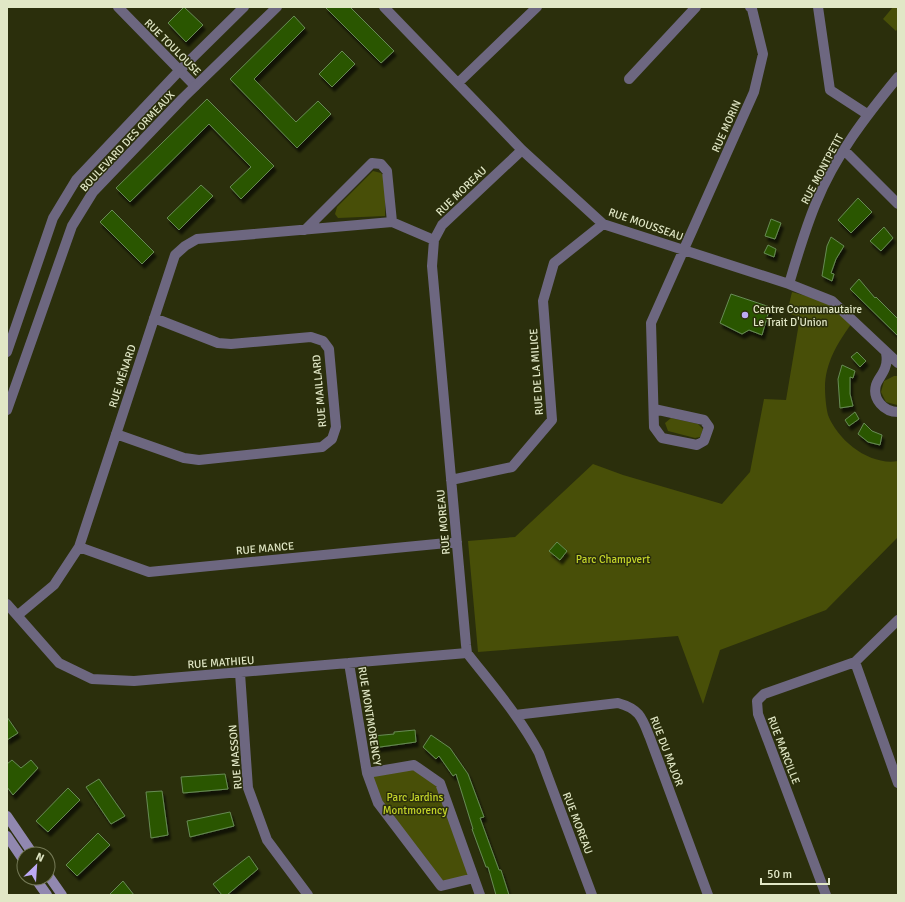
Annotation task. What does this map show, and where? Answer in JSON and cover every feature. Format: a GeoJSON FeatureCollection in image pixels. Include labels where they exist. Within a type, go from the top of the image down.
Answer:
{"type":"FeatureCollection","features":[{"type":"Feature","properties":{"kind":"main road"},"geometry":{"type":"LineString","coordinates":[[7,816],[28,846]]}},
{"type":"Feature","properties":{"kind":"main road"},"geometry":{"type":"LineString","coordinates":[[7,836],[16,849]]}},
{"type":"Feature","properties":{"kind":"main road"},"geometry":{"type":"LineString","coordinates":[[41,886],[47,895]]}},
{"type":"Feature","properties":{"kind":"main road"},"geometry":{"type":"LineString","coordinates":[[56,886],[62,895]]}},
{"type":"Feature","properties":{"kind":"street","name":"RUE TOULOUSE"},"geometry":{"type":"LineString","coordinates":[[118,7],[195,86]]}},
{"type":"Feature","properties":{"kind":"street","name":"BOULEVARD DES ORMEAUX"},"geometry":{"type":"LineString","coordinates":[[7,352],[53,218],[76,180],[179,71],[244,7]]}},
{"type":"Feature","properties":{"kind":"street","name":"BOULEVARD DES ORMEAUX"},"geometry":{"type":"LineString","coordinates":[[7,410],[72,226],[93,192],[195,86],[276,7]]}},
{"type":"Feature","properties":{"kind":"street","name":"RUE MOUSSEAU"},"geometry":{"type":"LineString","coordinates":[[384,7],[522,150],[603,224],[789,284],[832,301],[898,363]]}},
{"type":"Feature","properties":{"kind":"street"},"geometry":{"type":"LineString","coordinates":[[629,79],[696,7]]}},
{"type":"Feature","properties":{"kind":"street","name":"RUE MORIN"},"geometry":{"type":"LineString","coordinates":[[654,409],[704,420],[709,426],[704,441],[697,445],[662,438],[654,427],[650,323],[754,92],[763,54],[750,7]]}},
{"type":"Feature","properties":{"kind":"street"},"geometry":{"type":"LineString","coordinates":[[818,7],[830,90],[867,114]]}},
{"type":"Feature","properties":{"kind":"street"},"geometry":{"type":"LineString","coordinates":[[458,83],[531,9]]}},
{"type":"Feature","properties":{"kind":"street","name":"RUE MONTPETIT"},"geometry":{"type":"LineString","coordinates":[[789,284],[803,239],[817,202],[844,150],[867,114],[898,77]]}},
{"type":"Feature","properties":{"kind":"street","name":"RUE MOREAU"},"geometry":{"type":"LineString","coordinates":[[522,150],[442,225],[434,240],[432,266],[467,653],[515,715],[531,738],[539,753],[592,895]]}},
{"type":"Feature","properties":{"kind":"street"},"geometry":{"type":"LineString","coordinates":[[844,150],[898,204]]}},
{"type":"Feature","properties":{"kind":"street"},"geometry":{"type":"LineString","coordinates":[[305,230],[372,163],[380,164],[388,171],[392,222]]}},
{"type":"Feature","properties":{"kind":"street","name":"RUE MÉNARD"},"geometry":{"type":"LineString","coordinates":[[18,615],[54,585],[79,547],[175,255],[185,246],[197,239],[392,222],[434,240]]}},
{"type":"Feature","properties":{"kind":"street","name":"RUE DE LA MILICE"},"geometry":{"type":"LineString","coordinates":[[451,480],[512,467],[552,420],[543,300],[554,263],[603,224]]}},
{"type":"Feature","properties":{"kind":"street","name":"RUE MAILLARD"},"geometry":{"type":"LineString","coordinates":[[116,434],[184,458],[199,460],[322,447],[332,439],[336,427],[329,349],[323,342],[312,337],[231,344],[218,343],[154,318]]}},
{"type":"Feature","properties":{"kind":"street"},"geometry":{"type":"LineString","coordinates":[[886,353],[885,369],[876,386],[876,396],[882,406],[886,409],[898,412]]}},
{"type":"Feature","properties":{"kind":"street","name":"RUE MANCE"},"geometry":{"type":"LineString","coordinates":[[79,547],[149,572],[457,542]]}},
{"type":"Feature","properties":{"kind":"street","name":"RUE MATHIEU"},"geometry":{"type":"LineString","coordinates":[[7,604],[59,662],[92,679],[134,681],[467,653]]}},
{"type":"Feature","properties":{"kind":"street","name":"RUE MARCILLE"},"geometry":{"type":"LineString","coordinates":[[826,895],[758,714],[757,701],[764,694],[855,662],[898,620]]}},
{"type":"Feature","properties":{"kind":"street"},"geometry":{"type":"LineString","coordinates":[[855,662],[898,783]]}},
{"type":"Feature","properties":{"kind":"street","name":"RUE MONTMORENCY"},"geometry":{"type":"LineString","coordinates":[[349,663],[367,774],[378,803],[442,886],[474,878]]}},
{"type":"Feature","properties":{"kind":"street","name":"RUE MASSON"},"geometry":{"type":"LineString","coordinates":[[240,673],[248,788],[266,840],[308,895]]}},
{"type":"Feature","properties":{"kind":"street","name":"RUE DU MAJOR"},"geometry":{"type":"LineString","coordinates":[[515,715],[618,703],[631,706],[641,716],[650,738],[708,895]]}},
{"type":"Feature","properties":{"kind":"street","name":"RUE MONTMORENCY"},"geometry":{"type":"LineString","coordinates":[[367,774],[414,765],[440,783],[480,895]]}},
{"type":"Feature","properties":{"kind":"green space"},"geometry":{"type":"Polygon","coordinates":[[[893,7],[898,7],[898,28],[896,31],[883,19],[893,7]]]}},
{"type":"Feature","properties":{"kind":"green space"},"geometry":{"type":"Polygon","coordinates":[[[373,171],[381,173],[385,178],[385,216],[338,218],[335,214],[337,207],[373,171]]]}},
{"type":"Feature","properties":{"kind":"green space","name":"Parc Champvert"},"geometry":{"type":"Polygon","coordinates":[[[792,292],[831,303],[852,323],[837,345],[827,370],[825,388],[827,412],[839,434],[856,450],[877,460],[887,462],[898,461],[898,537],[826,610],[720,650],[703,704],[678,636],[478,652],[468,541],[515,537],[593,464],[623,475],[722,504],[750,472],[764,399],[786,400],[800,317],[787,313],[792,292]]]}},
{"type":"Feature","properties":{"kind":"green space"},"geometry":{"type":"Polygon","coordinates":[[[894,376],[898,376],[897,405],[886,402],[881,392],[884,381],[894,376]]]}},
{"type":"Feature","properties":{"kind":"green space"},"geometry":{"type":"Polygon","coordinates":[[[671,418],[698,424],[703,429],[700,437],[695,438],[668,431],[665,423],[671,418]]]}},
{"type":"Feature","properties":{"kind":"green space","name":"Parc Jardins Montmorency"},"geometry":{"type":"Polygon","coordinates":[[[414,765],[440,783],[474,878],[441,886],[378,803],[367,773],[414,765]]]}},
{"type":"Feature","properties":{"kind":"building"},"geometry":{"type":"Polygon","coordinates":[[[184,7],[203,25],[186,42],[168,23],[184,7]]]}},
{"type":"Feature","properties":{"kind":"building"},"geometry":{"type":"Polygon","coordinates":[[[325,7],[350,7],[394,51],[381,63],[325,7]]]}},
{"type":"Feature","properties":{"kind":"building"},"geometry":{"type":"Polygon","coordinates":[[[294,16],[305,28],[254,79],[296,122],[318,101],[331,114],[297,148],[230,79],[294,16]]]}},
{"type":"Feature","properties":{"kind":"building"},"geometry":{"type":"Polygon","coordinates":[[[342,51],[355,64],[332,87],[319,74],[342,51]]]}},
{"type":"Feature","properties":{"kind":"building"},"geometry":{"type":"Polygon","coordinates":[[[207,99],[274,166],[241,199],[230,187],[251,167],[209,124],[130,202],[116,188],[207,99]]]}},
{"type":"Feature","properties":{"kind":"building"},"geometry":{"type":"Polygon","coordinates":[[[201,185],[213,196],[179,230],[167,218],[201,185]]]}},
{"type":"Feature","properties":{"kind":"building"},"geometry":{"type":"Polygon","coordinates":[[[858,198],[872,212],[851,233],[838,220],[858,198]]]}},
{"type":"Feature","properties":{"kind":"building"},"geometry":{"type":"Polygon","coordinates":[[[112,210],[154,252],[142,264],[100,222],[112,210]]]}},
{"type":"Feature","properties":{"kind":"building"},"geometry":{"type":"Polygon","coordinates":[[[771,219],[781,223],[775,239],[765,236],[771,219]]]}},
{"type":"Feature","properties":{"kind":"building"},"geometry":{"type":"Polygon","coordinates":[[[884,227],[893,238],[881,251],[870,241],[884,227]]]}},
{"type":"Feature","properties":{"kind":"building"},"geometry":{"type":"Polygon","coordinates":[[[831,237],[844,246],[836,259],[831,273],[834,274],[832,281],[822,276],[827,246],[831,237]]]}},
{"type":"Feature","properties":{"kind":"building"},"geometry":{"type":"Polygon","coordinates":[[[768,245],[776,249],[774,257],[764,253],[768,245]]]}},
{"type":"Feature","properties":{"kind":"building"},"geometry":{"type":"Polygon","coordinates":[[[859,279],[875,298],[876,297],[898,319],[898,336],[850,289],[859,279]]]}},
{"type":"Feature","properties":{"kind":"building","name":"Centre Communautaire Le Trait D'Union"},"geometry":{"type":"Polygon","coordinates":[[[731,294],[770,307],[762,335],[749,330],[742,334],[720,323],[731,294]]]}},
{"type":"Feature","properties":{"kind":"building"},"geometry":{"type":"Polygon","coordinates":[[[857,352],[866,361],[860,367],[851,357],[857,352]]]}},
{"type":"Feature","properties":{"kind":"building"},"geometry":{"type":"Polygon","coordinates":[[[842,365],[855,371],[853,378],[850,377],[850,394],[853,406],[840,408],[838,379],[842,365]]]}},
{"type":"Feature","properties":{"kind":"building"},"geometry":{"type":"Polygon","coordinates":[[[855,412],[859,419],[849,426],[845,420],[855,412]]]}},
{"type":"Feature","properties":{"kind":"building"},"geometry":{"type":"Polygon","coordinates":[[[864,423],[872,431],[882,435],[880,445],[868,442],[858,434],[864,423]]]}},
{"type":"Feature","properties":{"kind":"building"},"geometry":{"type":"Polygon","coordinates":[[[557,542],[567,551],[560,560],[549,551],[557,542]]]}},
{"type":"Feature","properties":{"kind":"building"},"geometry":{"type":"Polygon","coordinates":[[[7,717],[18,733],[7,740],[7,717]]]}},
{"type":"Feature","properties":{"kind":"building"},"geometry":{"type":"Polygon","coordinates":[[[415,730],[416,742],[373,748],[373,736],[415,730]]]}},
{"type":"Feature","properties":{"kind":"building"},"geometry":{"type":"Polygon","coordinates":[[[431,735],[450,748],[468,774],[484,817],[480,818],[499,870],[501,870],[509,895],[496,895],[488,867],[486,867],[472,829],[456,774],[453,776],[439,756],[436,759],[423,747],[431,735]]]}},
{"type":"Feature","properties":{"kind":"building"},"geometry":{"type":"Polygon","coordinates":[[[12,760],[21,768],[31,760],[38,768],[13,795],[7,787],[7,764],[12,760]]]}},
{"type":"Feature","properties":{"kind":"building"},"geometry":{"type":"Polygon","coordinates":[[[225,774],[228,789],[183,793],[181,777],[225,774]]]}},
{"type":"Feature","properties":{"kind":"building"},"geometry":{"type":"Polygon","coordinates":[[[99,779],[125,816],[111,824],[86,787],[99,779]]]}},
{"type":"Feature","properties":{"kind":"building"},"geometry":{"type":"Polygon","coordinates":[[[68,788],[80,800],[48,832],[36,821],[68,788]]]}},
{"type":"Feature","properties":{"kind":"building"},"geometry":{"type":"Polygon","coordinates":[[[162,791],[168,835],[151,838],[146,792],[162,791]]]}},
{"type":"Feature","properties":{"kind":"building"},"geometry":{"type":"Polygon","coordinates":[[[230,812],[234,826],[190,837],[187,821],[230,812]]]}},
{"type":"Feature","properties":{"kind":"building"},"geometry":{"type":"Polygon","coordinates":[[[98,833],[110,845],[77,876],[66,865],[98,833]]]}},
{"type":"Feature","properties":{"kind":"building"},"geometry":{"type":"Polygon","coordinates":[[[249,856],[258,869],[227,895],[222,895],[213,884],[249,856]]]}},
{"type":"Feature","properties":{"kind":"building"},"geometry":{"type":"Polygon","coordinates":[[[123,881],[134,895],[109,895],[123,881]]]}},
{"type":"Feature","properties":{"kind":"place","name":"Centre Communautaire Le Trait D'Union"},"geometry":{"type":"Point","coordinates":[745,315]}}]}
